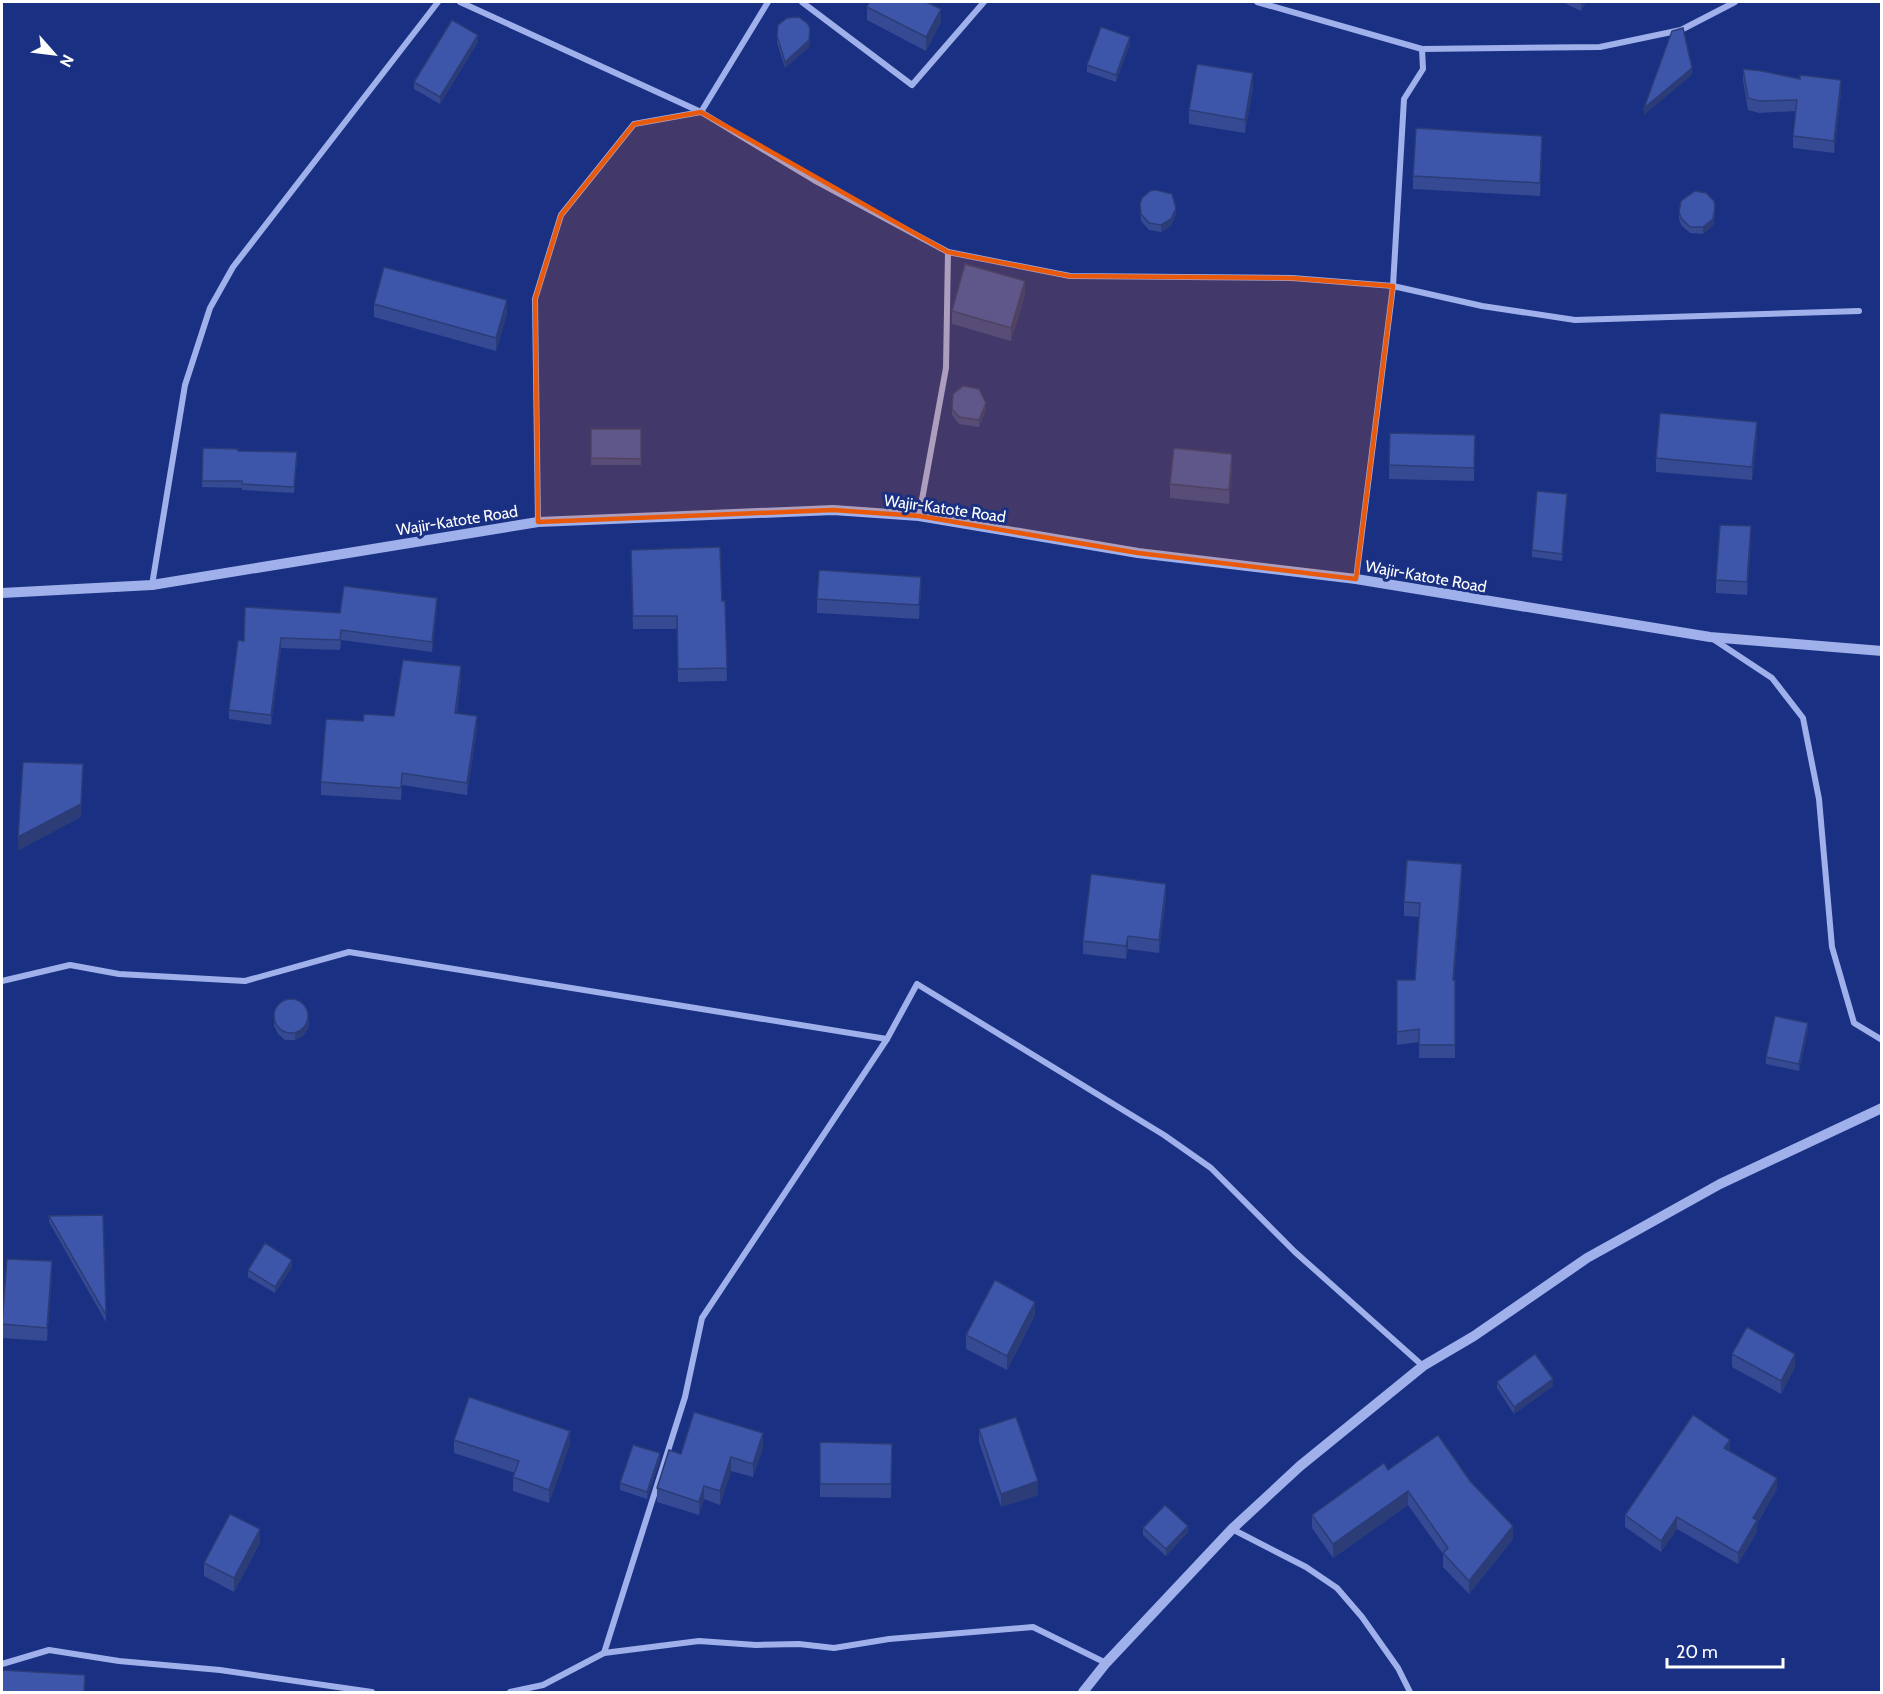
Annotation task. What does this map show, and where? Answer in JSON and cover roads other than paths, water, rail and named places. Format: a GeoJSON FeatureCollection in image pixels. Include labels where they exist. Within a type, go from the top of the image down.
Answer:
{"type":"FeatureCollection","features":[{"type":"Feature","properties":{"kind":"street"},"geometry":{"type":"LineString","coordinates":[[152,585],[185,385],[210,308],[233,267],[438,2]]}},
{"type":"Feature","properties":{"kind":"street"},"geometry":{"type":"LineString","coordinates":[[460,2],[701,112],[814,180],[948,252],[1070,276],[1292,278],[1393,286],[1482,306],[1575,320],[1859,311]]}},
{"type":"Feature","properties":{"kind":"street"},"geometry":{"type":"LineString","coordinates":[[537,522],[535,299],[561,215],[633,124],[701,112],[768,2]]}},
{"type":"Feature","properties":{"kind":"street"},"geometry":{"type":"LineString","coordinates":[[802,2],[912,85],[984,2]]}},
{"type":"Feature","properties":{"kind":"street"},"geometry":{"type":"LineString","coordinates":[[1257,2],[1422,49],[1600,47],[1681,30],[1735,2]]}},
{"type":"Feature","properties":{"kind":"street"},"geometry":{"type":"LineString","coordinates":[[1356,579],[1393,286],[1404,99],[1423,69],[1422,49]]}},
{"type":"Feature","properties":{"kind":"street"},"geometry":{"type":"LineString","coordinates":[[919,516],[946,368],[948,252]]}},
{"type":"Feature","properties":{"kind":"street","name":"Wajir-Katote Road"},"geometry":{"type":"LineString","coordinates":[[2,593],[152,585],[537,522],[833,510],[919,516],[1138,553],[1356,579],[1710,637],[1881,651]]}},
{"type":"Feature","properties":{"kind":"street"},"geometry":{"type":"LineString","coordinates":[[1710,637],[1772,678],[1803,718],[1820,799],[1832,946],[1854,1023],[1881,1040]]}},
{"type":"Feature","properties":{"kind":"street"},"geometry":{"type":"LineString","coordinates":[[2,981],[70,965],[119,974],[245,981],[348,952],[887,1039]]}},
{"type":"Feature","properties":{"kind":"street"},"geometry":{"type":"LineString","coordinates":[[604,1653],[685,1397],[702,1318],[887,1039],[917,984],[1164,1135],[1211,1168],[1295,1252],[1422,1366]]}},
{"type":"Feature","properties":{"kind":"street"},"geometry":{"type":"LineString","coordinates":[[1083,1692],[1106,1663],[1232,1529],[1300,1466],[1422,1366],[1474,1336],[1587,1258],[1720,1184],[1881,1108]]}},
{"type":"Feature","properties":{"kind":"street"},"geometry":{"type":"LineString","coordinates":[[1232,1529],[1306,1567],[1337,1588],[1362,1617],[1398,1668],[1410,1692]]}},
{"type":"Feature","properties":{"kind":"street"},"geometry":{"type":"LineString","coordinates":[[510,1692],[543,1685],[604,1653],[699,1641],[756,1645],[799,1644],[834,1648],[890,1639],[1033,1627],[1106,1663]]}},
{"type":"Feature","properties":{"kind":"street"},"geometry":{"type":"LineString","coordinates":[[2,1664],[49,1650],[118,1661],[220,1670],[372,1692]]}}]}
